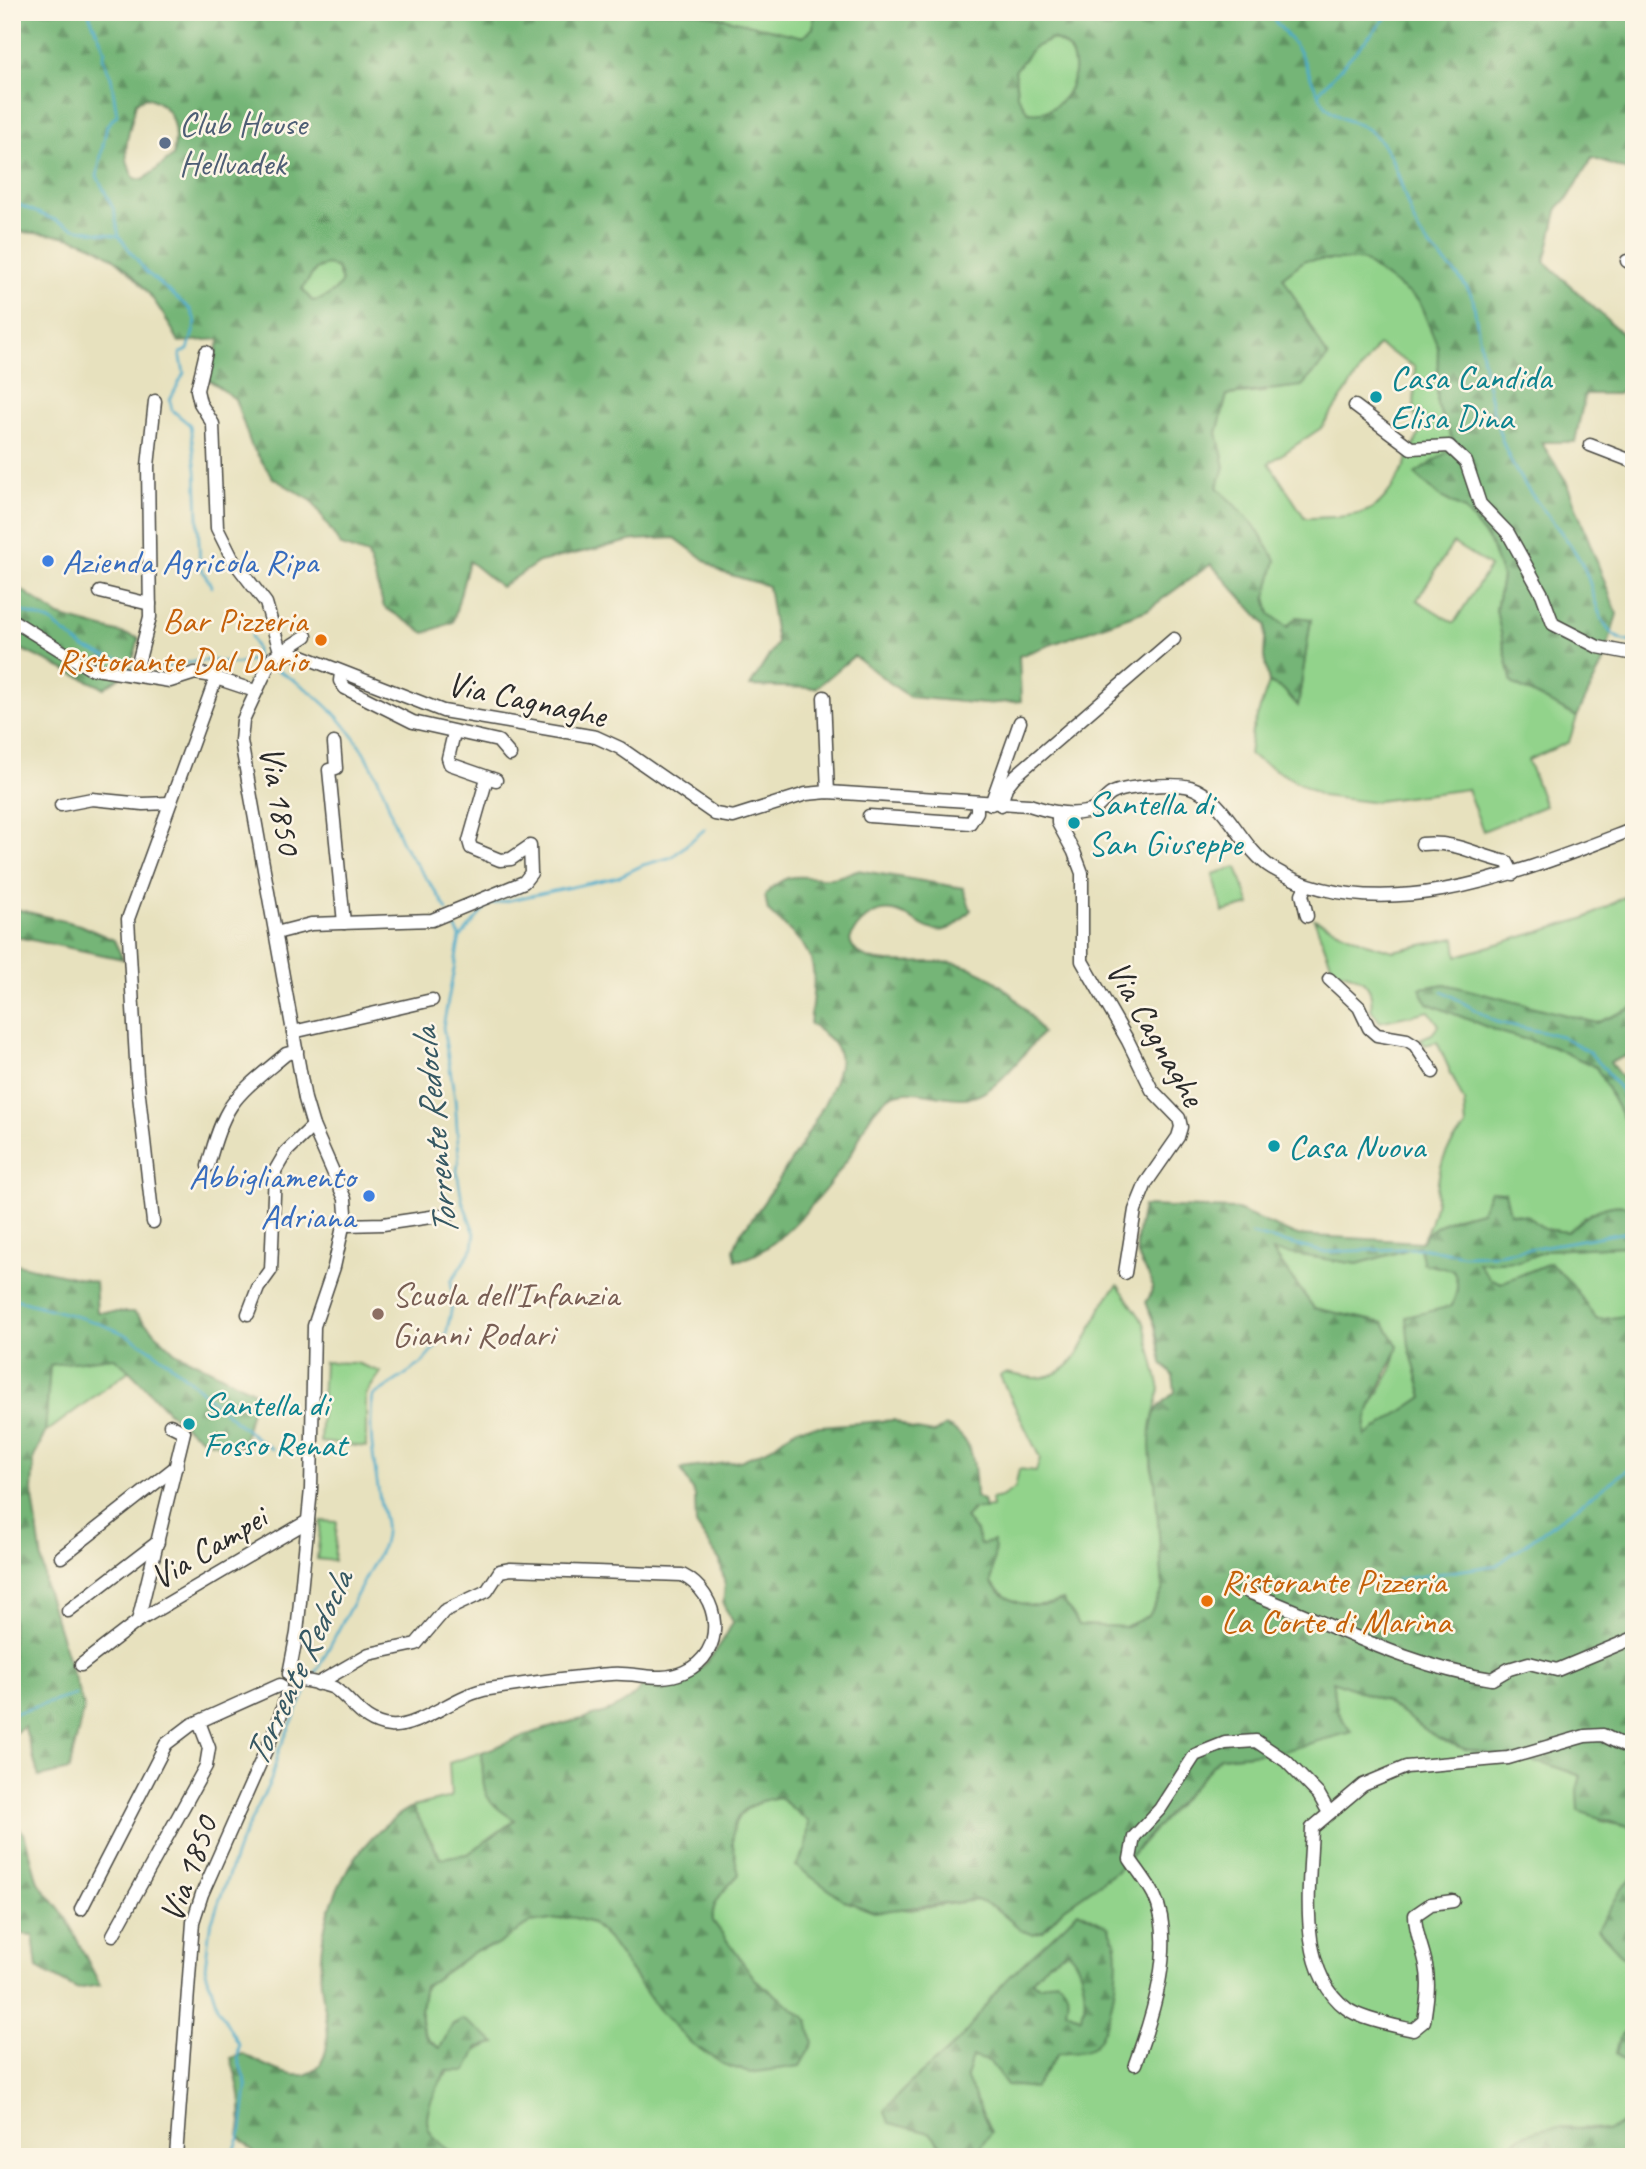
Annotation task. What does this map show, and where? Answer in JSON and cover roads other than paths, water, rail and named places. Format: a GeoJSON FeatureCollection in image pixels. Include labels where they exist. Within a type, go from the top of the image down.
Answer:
{"type":"FeatureCollection","features":[{"type":"Feature","properties":{"kind":"street"},"geometry":{"type":"LineString","coordinates":[[206,352],[198,378],[200,403],[213,424],[217,528],[233,560],[266,603],[276,654],[306,636]]}},
{"type":"Feature","properties":{"kind":"street"},"geometry":{"type":"LineString","coordinates":[[135,675],[150,604],[148,466],[155,401]]}},
{"type":"Feature","properties":{"kind":"street"},"geometry":{"type":"LineString","coordinates":[[1355,406],[1411,448],[1449,446],[1461,456],[1466,462],[1480,504],[1508,533],[1542,594],[1553,624],[1598,647],[1634,654]]}},
{"type":"Feature","properties":{"kind":"street"},"geometry":{"type":"LineString","coordinates":[[1590,445],[1634,463]]}},
{"type":"Feature","properties":{"kind":"street"},"geometry":{"type":"LineString","coordinates":[[100,592],[150,604]]}},
{"type":"Feature","properties":{"kind":"street"},"geometry":{"type":"LineString","coordinates":[[12,620],[89,668],[170,681],[195,673],[255,691]]}},
{"type":"Feature","properties":{"kind":"street"},"geometry":{"type":"LineString","coordinates":[[996,805],[1014,776],[1174,639]]}},
{"type":"Feature","properties":{"kind":"street","name":"Via Cagnaghe"},"geometry":{"type":"LineString","coordinates":[[276,654],[302,656],[341,674],[443,711],[596,737],[620,748],[697,804],[715,814],[733,817],[806,794],[828,792],[996,805],[1029,805],[1058,813],[1090,811],[1120,790],[1189,787],[1213,802],[1269,866],[1306,886],[1353,894],[1394,894],[1480,883],[1513,874],[1634,829]]}},
{"type":"Feature","properties":{"kind":"street","name":"Via 1850"},"geometry":{"type":"LineString","coordinates":[[176,2157],[193,1922],[202,1894],[278,1723],[283,1689],[297,1689],[302,1679],[297,1633],[315,1416],[314,1326],[345,1225],[345,1199],[313,1126],[296,1051],[241,741],[243,720],[261,678],[276,654]]}},
{"type":"Feature","properties":{"kind":"street","name":"Via Cagnaghe"},"geometry":{"type":"LineString","coordinates":[[341,674],[340,681],[345,688],[412,722],[498,741],[510,755]]}},
{"type":"Feature","properties":{"kind":"street"},"geometry":{"type":"LineString","coordinates":[[153,1222],[136,1077],[128,919],[216,678]]}},
{"type":"Feature","properties":{"kind":"street"},"geometry":{"type":"LineString","coordinates":[[824,697],[828,792]]}},
{"type":"Feature","properties":{"kind":"street"},"geometry":{"type":"LineString","coordinates":[[996,805],[1020,722]]}},
{"type":"Feature","properties":{"kind":"street"},"geometry":{"type":"LineString","coordinates":[[276,933],[311,924],[436,918],[524,882],[531,873],[530,846],[511,859],[500,860],[471,848],[470,841],[492,779],[450,764],[448,758],[454,733]]}},
{"type":"Feature","properties":{"kind":"street"},"geometry":{"type":"LineString","coordinates":[[334,743],[336,768],[329,770],[344,922]]}},
{"type":"Feature","properties":{"kind":"street"},"geometry":{"type":"LineString","coordinates":[[61,805],[92,799],[143,804],[169,803]]}},
{"type":"Feature","properties":{"kind":"street"},"geometry":{"type":"LineString","coordinates":[[869,816],[970,823],[977,813],[976,803]]}},
{"type":"Feature","properties":{"kind":"street","name":"Via Cagnaghe"},"geometry":{"type":"LineString","coordinates":[[1058,813],[1058,823],[1082,873],[1082,961],[1152,1090],[1179,1118],[1181,1127],[1178,1137],[1146,1183],[1135,1210],[1125,1273]]}},
{"type":"Feature","properties":{"kind":"street"},"geometry":{"type":"LineString","coordinates":[[1422,844],[1447,842],[1461,845],[1507,862],[1513,874]]}},
{"type":"Feature","properties":{"kind":"street"},"geometry":{"type":"LineString","coordinates":[[1306,886],[1303,894],[1307,916]]}},
{"type":"Feature","properties":{"kind":"street"},"geometry":{"type":"LineString","coordinates":[[1329,979],[1359,1007],[1369,1028],[1377,1035],[1407,1040],[1433,1072]]}},
{"type":"Feature","properties":{"kind":"street"},"geometry":{"type":"LineString","coordinates":[[293,1032],[432,1000]]}},
{"type":"Feature","properties":{"kind":"street"},"geometry":{"type":"LineString","coordinates":[[208,1167],[217,1132],[231,1103],[286,1054],[296,1051]]}},
{"type":"Feature","properties":{"kind":"street"},"geometry":{"type":"LineString","coordinates":[[248,1314],[258,1287],[271,1270],[275,1171],[286,1152],[313,1126]]}},
{"type":"Feature","properties":{"kind":"street"},"geometry":{"type":"LineString","coordinates":[[345,1225],[383,1224],[451,1214]]}},
{"type":"Feature","properties":{"kind":"street","name":"Via Campei"},"geometry":{"type":"LineString","coordinates":[[138,1621],[184,1432],[170,1425]]}},
{"type":"Feature","properties":{"kind":"street"},"geometry":{"type":"LineString","coordinates":[[61,1557],[177,1466]]}},
{"type":"Feature","properties":{"kind":"street","name":"Via Campei"},"geometry":{"type":"LineString","coordinates":[[82,1665],[138,1621],[307,1521]]}},
{"type":"Feature","properties":{"kind":"street","name":"Via Campei"},"geometry":{"type":"LineString","coordinates":[[68,1611],[158,1542]]}},
{"type":"Feature","properties":{"kind":"street"},"geometry":{"type":"LineString","coordinates":[[511,1569],[682,1576],[696,1583],[714,1612],[712,1640],[698,1663],[674,1675],[654,1679],[625,1675],[479,1690],[397,1726],[372,1722],[358,1713],[334,1688],[302,1679],[369,1654],[416,1644],[444,1611],[487,1591],[500,1571],[511,1569]]}},
{"type":"Feature","properties":{"kind":"street"},"geometry":{"type":"LineString","coordinates":[[1248,1592],[1421,1662],[1462,1675],[1492,1679],[1509,1669],[1529,1663],[1557,1670],[1634,1638]]}},
{"type":"Feature","properties":{"kind":"street"},"geometry":{"type":"LineString","coordinates":[[81,1909],[166,1744],[199,1722],[283,1689]]}},
{"type":"Feature","properties":{"kind":"street"},"geometry":{"type":"LineString","coordinates":[[113,1935],[206,1766],[209,1748],[199,1722]]}},
{"type":"Feature","properties":{"kind":"street"},"geometry":{"type":"LineString","coordinates":[[1453,1901],[1430,1905],[1415,1915],[1429,1988],[1424,2021],[1413,2030],[1347,2010],[1321,1980],[1312,1943],[1311,1828],[1328,1811],[1363,1785],[1406,1767],[1508,1758],[1585,1736],[1604,1735],[1634,1751]]}},
{"type":"Feature","properties":{"kind":"street"},"geometry":{"type":"LineString","coordinates":[[1135,2064],[1151,2021],[1160,1975],[1162,1931],[1155,1897],[1130,1859],[1130,1833],[1160,1809],[1195,1755],[1226,1743],[1248,1740],[1286,1761],[1319,1795],[1328,1811]]}},
{"type":"Feature","properties":{"kind":"waterway","name":"Torrente Redocla"},"geometry":{"type":"LineString","coordinates":[[88,12],[105,50],[103,58],[111,77],[117,115],[107,125],[97,176],[114,210],[119,236],[146,272],[190,309],[196,322],[188,350],[180,353],[184,373],[170,400],[172,410],[190,425],[196,470],[200,566],[212,587]]}},
{"type":"Feature","properties":{"kind":"waterway"},"geometry":{"type":"LineString","coordinates":[[1268,12],[1298,50],[1318,94],[1327,107],[1341,118],[1371,132],[1386,149],[1417,228],[1429,246],[1468,290],[1473,299],[1493,409],[1507,452],[1532,496],[1577,555],[1605,625],[1621,640],[1634,642]]}},
{"type":"Feature","properties":{"kind":"waterway"},"geometry":{"type":"LineString","coordinates":[[1319,92],[1391,12]]}},
{"type":"Feature","properties":{"kind":"waterway"},"geometry":{"type":"LineString","coordinates":[[12,202],[74,228],[118,236]]}},
{"type":"Feature","properties":{"kind":"waterway"},"geometry":{"type":"LineString","coordinates":[[12,608],[50,621],[84,648],[111,658],[134,662]]}},
{"type":"Feature","properties":{"kind":"waterway","name":"Torrente Redocla"},"geometry":{"type":"LineString","coordinates":[[251,636],[256,658],[265,664]]}},
{"type":"Feature","properties":{"kind":"waterway"},"geometry":{"type":"LineString","coordinates":[[140,665],[163,667],[209,661],[239,663],[256,658]]}},
{"type":"Feature","properties":{"kind":"waterway","name":"Torrente Redocla"},"geometry":{"type":"LineString","coordinates":[[271,667],[309,690],[353,735],[375,772],[402,842],[447,910]]}},
{"type":"Feature","properties":{"kind":"waterway"},"geometry":{"type":"LineString","coordinates":[[461,937],[488,905],[618,877],[643,865],[672,857],[705,829]]}},
{"type":"Feature","properties":{"kind":"waterway","name":"Torrente Redocla"},"geometry":{"type":"LineString","coordinates":[[313,1678],[383,1545],[385,1523],[371,1436],[373,1396],[421,1364],[446,1335],[453,1302],[451,1282],[473,1247],[475,1234],[462,1200],[457,1171],[459,1157],[455,1099],[443,1027],[460,937],[450,916]]}},
{"type":"Feature","properties":{"kind":"waterway"},"geometry":{"type":"LineString","coordinates":[[1443,991],[1496,1022],[1561,1036],[1588,1051],[1606,1070],[1634,1110]]}},
{"type":"Feature","properties":{"kind":"waterway"},"geometry":{"type":"LineString","coordinates":[[1252,1234],[1323,1252],[1424,1248],[1464,1255],[1497,1254],[1634,1231]]}},
{"type":"Feature","properties":{"kind":"waterway"},"geometry":{"type":"LineString","coordinates":[[12,1298],[90,1321],[134,1339],[170,1364],[272,1449]]}},
{"type":"Feature","properties":{"kind":"waterway"},"geometry":{"type":"LineString","coordinates":[[1397,1580],[1497,1565],[1634,1465]]}},
{"type":"Feature","properties":{"kind":"waterway","name":"Torrente Redocla"},"geometry":{"type":"LineString","coordinates":[[232,2157],[242,2130],[247,2087],[238,2058],[239,2045],[217,2006],[205,1968],[210,1927],[239,1845],[271,1780],[279,1750],[308,1687]]}},
{"type":"Feature","properties":{"kind":"waterway"},"geometry":{"type":"LineString","coordinates":[[12,1714],[75,1695]]}},
{"type":"Feature","properties":{"kind":"place","name":"Club House Hellvadek"},"geometry":{"type":"Point","coordinates":[165,143]}},
{"type":"Feature","properties":{"kind":"place","name":"Casa Candida Elisa Dina"},"geometry":{"type":"Point","coordinates":[1376,397]}},
{"type":"Feature","properties":{"kind":"place","name":"Azienda Agricola Ripa"},"geometry":{"type":"Point","coordinates":[48,561]}},
{"type":"Feature","properties":{"kind":"place","name":"Bar Pizzeria Ristorante Dal Dario"},"geometry":{"type":"Point","coordinates":[321,640]}},
{"type":"Feature","properties":{"kind":"place","name":"Santella di San Giuseppe"},"geometry":{"type":"Point","coordinates":[1074,823]}},
{"type":"Feature","properties":{"kind":"place","name":"Casa Nuova"},"geometry":{"type":"Point","coordinates":[1274,1146]}},
{"type":"Feature","properties":{"kind":"place","name":"Abbigliamento Adriana"},"geometry":{"type":"Point","coordinates":[369,1196]}},
{"type":"Feature","properties":{"kind":"place","name":"Scuola dell'Infanzia Gianni Rodari"},"geometry":{"type":"Point","coordinates":[378,1314]}},
{"type":"Feature","properties":{"kind":"place","name":"Santella di Fosso Renat"},"geometry":{"type":"Point","coordinates":[189,1424]}},
{"type":"Feature","properties":{"kind":"place","name":"Ristorante Pizzeria La Corte di Marina"},"geometry":{"type":"Point","coordinates":[1207,1601]}}]}
